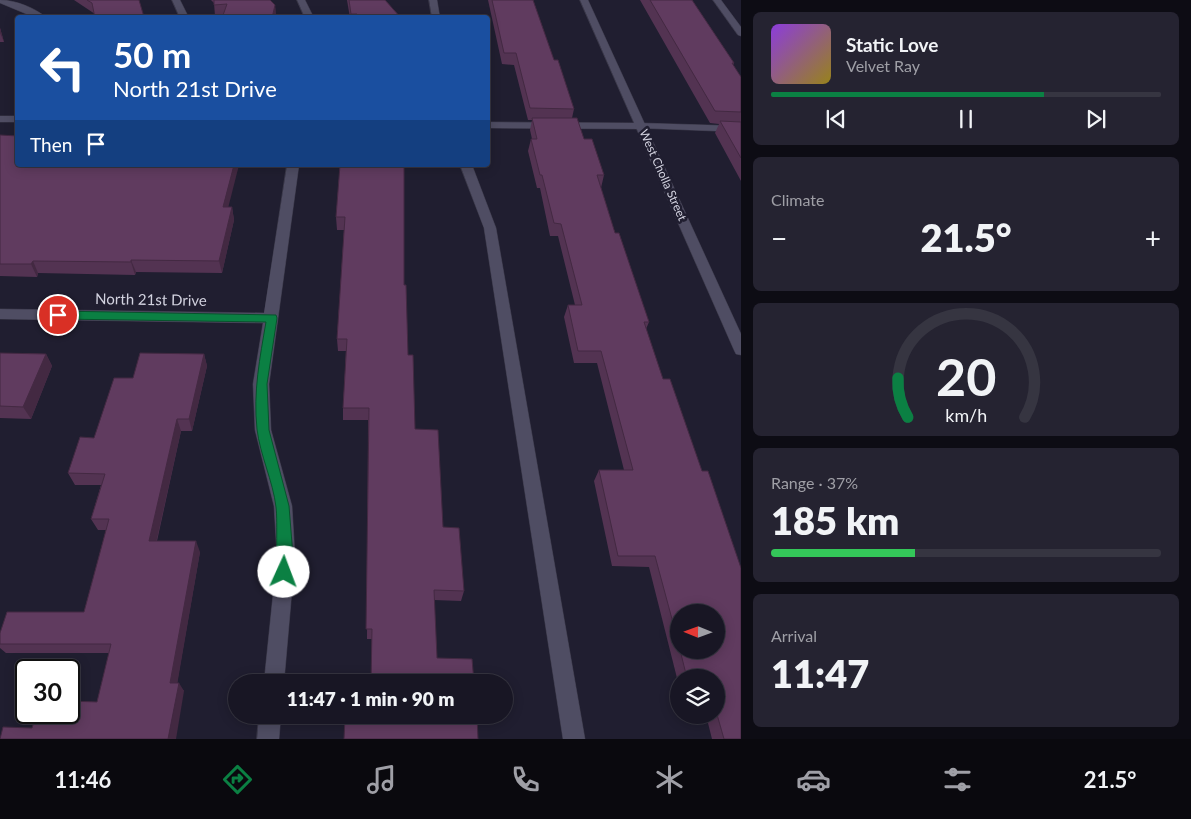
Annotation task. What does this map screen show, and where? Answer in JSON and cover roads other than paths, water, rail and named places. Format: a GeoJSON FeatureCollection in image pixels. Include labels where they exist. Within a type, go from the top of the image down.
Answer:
{"type":"FeatureCollection","features":[{"type":"Feature","properties":{"kind":"street"},"geometry":{"type":"LineString","coordinates":[[0,0],[37,15]]}},
{"type":"Feature","properties":{"kind":"street"},"geometry":{"type":"LineString","coordinates":[[176,0],[184,15]]}},
{"type":"Feature","properties":{"kind":"street"},"geometry":{"type":"LineString","coordinates":[[301,0],[308,15]]}},
{"type":"Feature","properties":{"kind":"street"},"geometry":{"type":"LineString","coordinates":[[434,0],[436,15]]}},
{"type":"Feature","properties":{"kind":"street","name":"West Cholla Street"},"geometry":{"type":"LineString","coordinates":[[584,0],[741,350]]}},
{"type":"Feature","properties":{"kind":"street"},"geometry":{"type":"LineString","coordinates":[[717,0],[741,32]]}},
{"type":"Feature","properties":{"kind":"street"},"geometry":{"type":"LineString","coordinates":[[0,119],[15,116]]}},
{"type":"Feature","properties":{"kind":"street"},"geometry":{"type":"LineString","coordinates":[[490,125],[741,129]]}},
{"type":"Feature","properties":{"kind":"street"},"geometry":{"type":"LineString","coordinates":[[275,674],[286,556],[283,506],[263,430],[261,384],[293,167]]}},
{"type":"Feature","properties":{"kind":"street"},"geometry":{"type":"LineString","coordinates":[[467,167],[490,228],[574,739]]}},
{"type":"Feature","properties":{"kind":"street","name":"North 21st Drive"},"geometry":{"type":"LineString","coordinates":[[0,314],[272,318]]}},
{"type":"Feature","properties":{"kind":"street"},"geometry":{"type":"LineString","coordinates":[[268,739],[269,724]]}}]}
